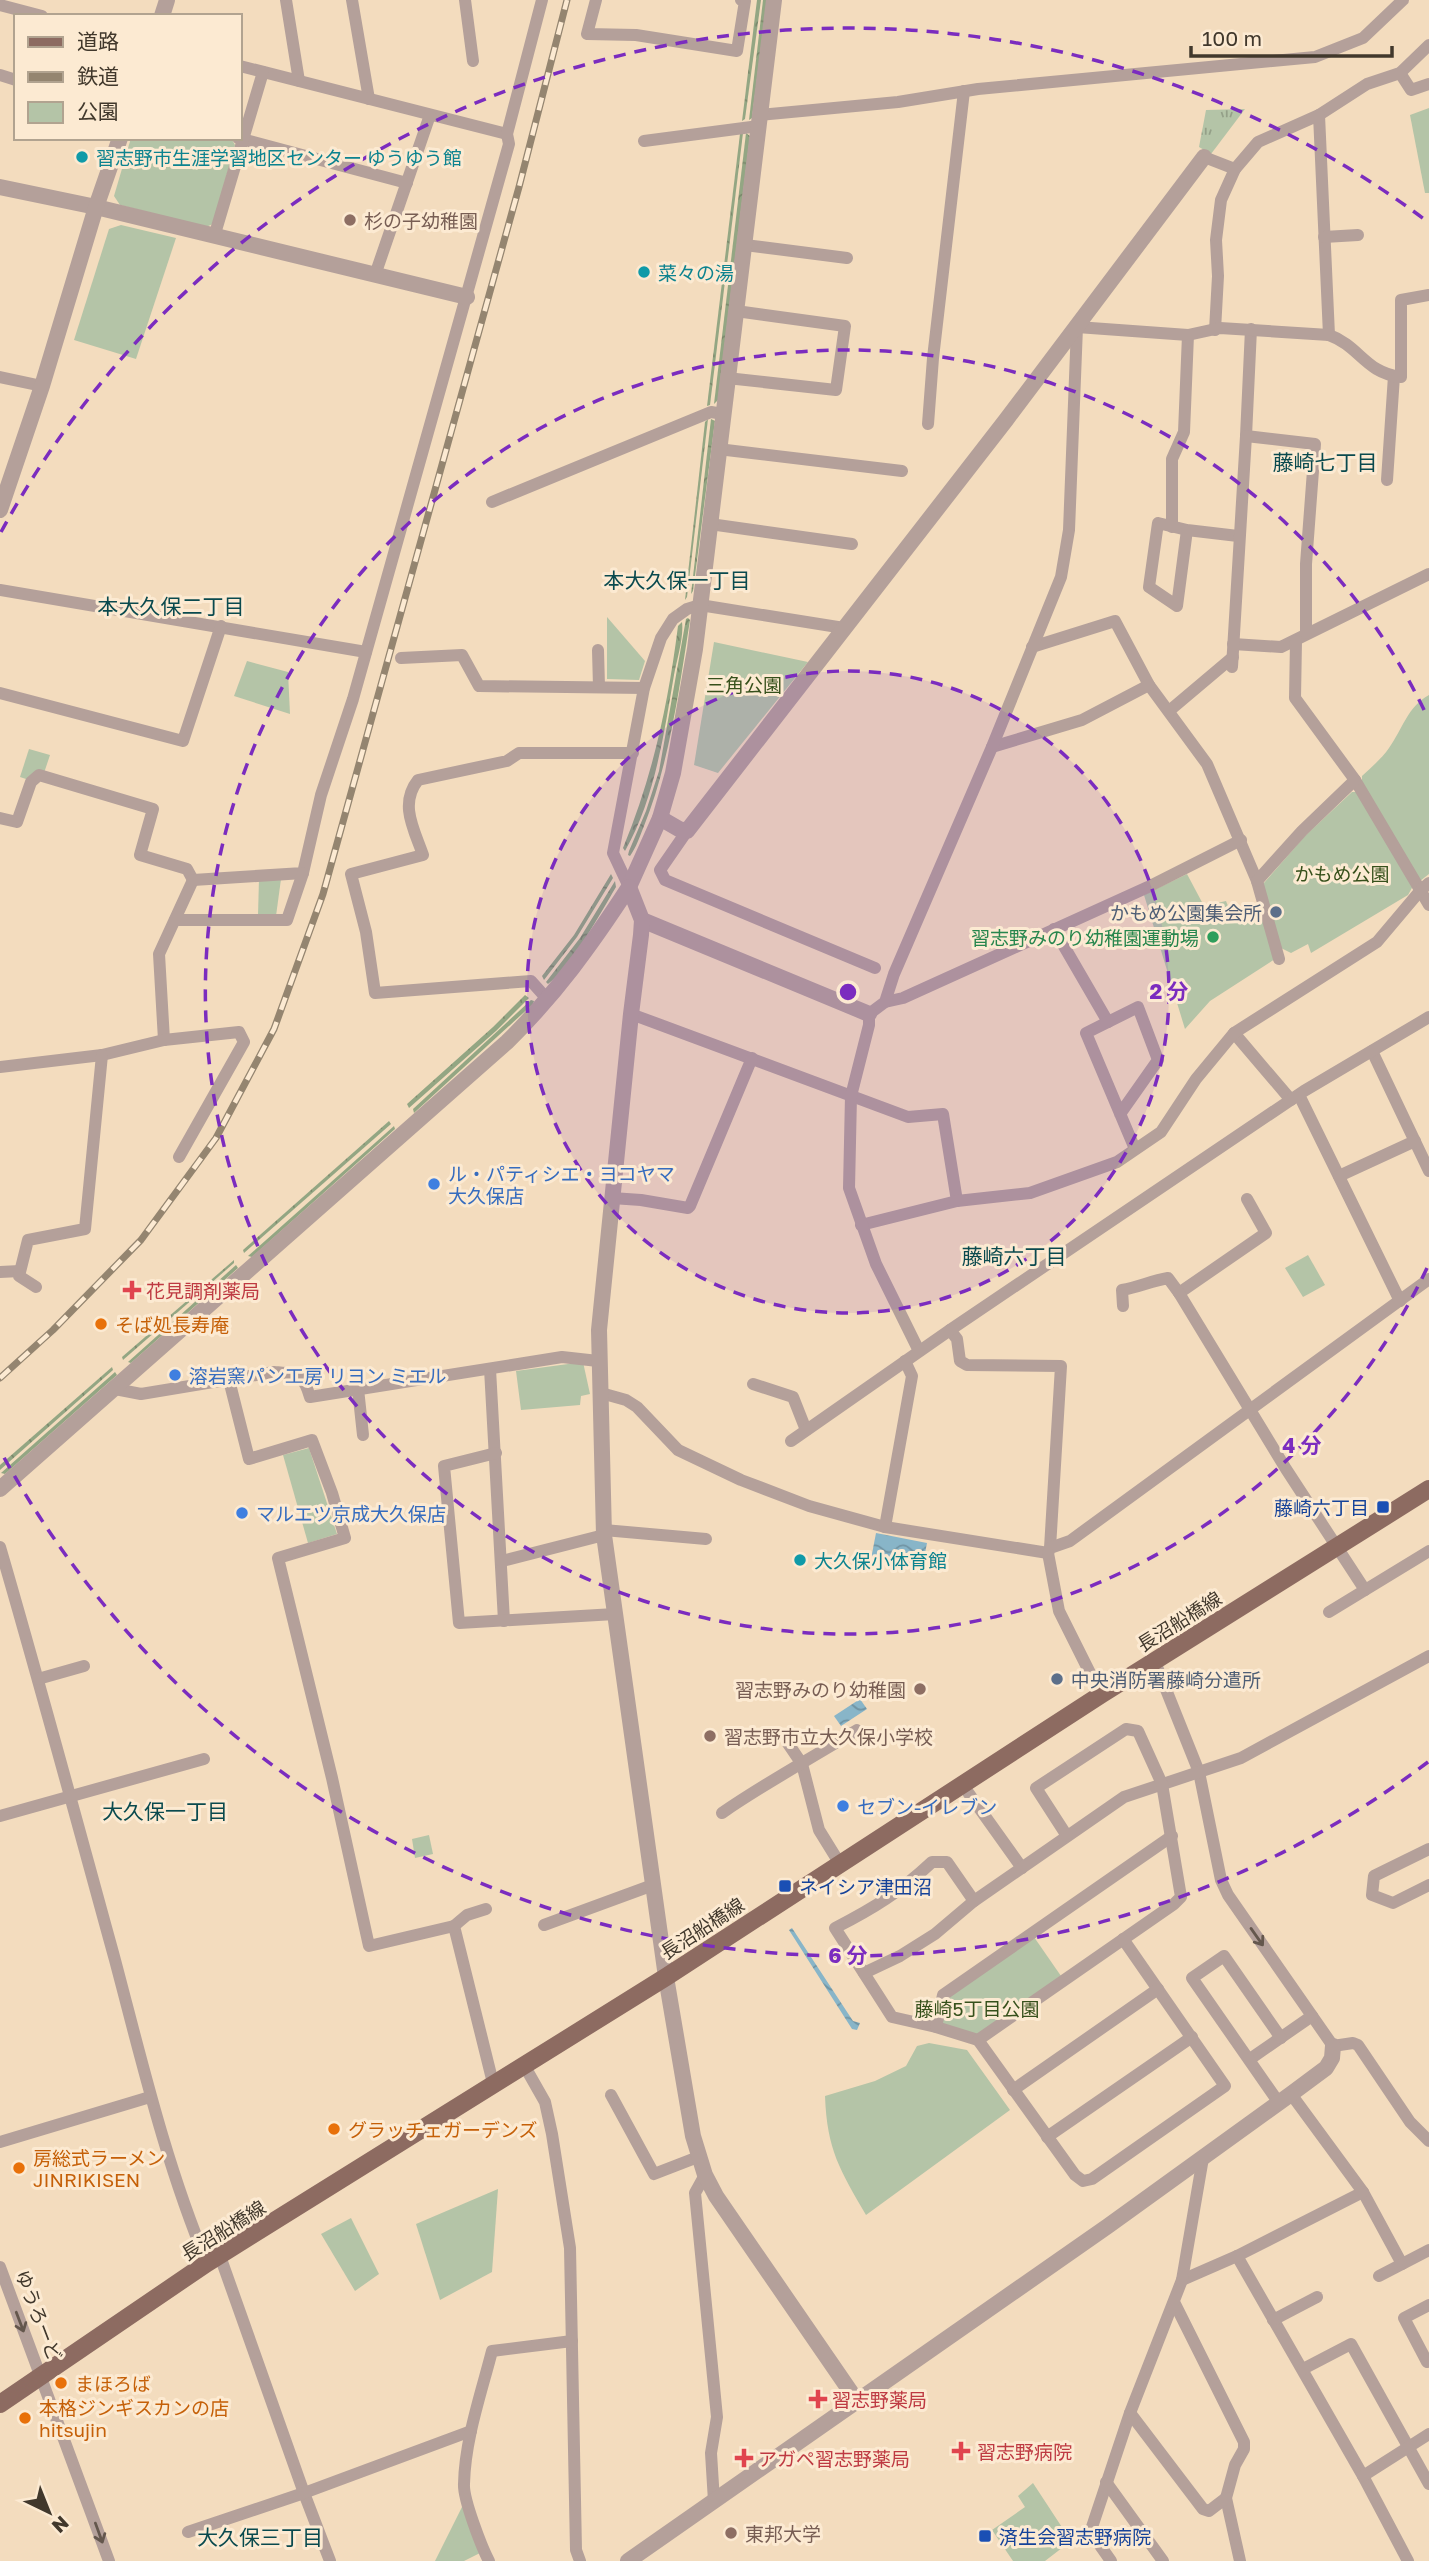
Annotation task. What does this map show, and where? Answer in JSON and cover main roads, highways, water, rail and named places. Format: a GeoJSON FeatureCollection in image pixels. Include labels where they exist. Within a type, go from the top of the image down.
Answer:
{"type":"FeatureCollection","features":[{"type":"Feature","properties":{"kind":"main road","name":"長沼船橋線"},"geometry":{"type":"LineString","coordinates":[[0,2404],[214,2260],[666,1977],[1102,1694],[1429,1489]]}},
{"type":"Feature","properties":{"kind":"water"},"geometry":{"type":"Polygon","coordinates":[[[876,1533],[927,1543],[922,1568],[871,1559],[876,1533]]]}},
{"type":"Feature","properties":{"kind":"water"},"geometry":{"type":"Polygon","coordinates":[[[860,1699],[867,1709],[841,1726],[834,1716],[860,1699]]]}},
{"type":"Feature","properties":{"kind":"water"},"geometry":{"type":"Polygon","coordinates":[[[792,1928],[853,2021],[860,2023],[857,2030],[852,2029],[789,1930],[792,1928]]]}},
{"type":"Feature","properties":{"kind":"railway"},"geometry":{"type":"LineString","coordinates":[[0,1378],[53,1330],[141,1240],[216,1138],[274,1029],[323,894],[519,187],[567,0]]}},
{"type":"Feature","properties":{"kind":"place","name":"習志野市生涯学習地区センター ゆうゆう館"},"geometry":{"type":"Point","coordinates":[82,157]}},
{"type":"Feature","properties":{"kind":"place","name":"杉の子幼稚園"},"geometry":{"type":"Point","coordinates":[350,220]}},
{"type":"Feature","properties":{"kind":"place","name":"菜々の湯"},"geometry":{"type":"Point","coordinates":[644,272]}},
{"type":"Feature","properties":{"kind":"place","name":"かもめ公園集会所"},"geometry":{"type":"Point","coordinates":[1276,912]}},
{"type":"Feature","properties":{"kind":"place","name":"習志野みのり幼稚園運動場"},"geometry":{"type":"Point","coordinates":[1213,937]}},
{"type":"Feature","properties":{"kind":"place","name":"ル・パティシエ・ヨコヤマ 大久保店"},"geometry":{"type":"Point","coordinates":[434,1184]}},
{"type":"Feature","properties":{"kind":"place","name":"花見調剤薬局"},"geometry":{"type":"Point","coordinates":[132,1290]}},
{"type":"Feature","properties":{"kind":"place","name":"そば処長寿庵"},"geometry":{"type":"Point","coordinates":[101,1324]}},
{"type":"Feature","properties":{"kind":"place","name":"溶岩窯パン工房 リヨン ミエル"},"geometry":{"type":"Point","coordinates":[175,1375]}},
{"type":"Feature","properties":{"kind":"place","name":"藤崎六丁目"},"geometry":{"type":"Point","coordinates":[1383,1507]}},
{"type":"Feature","properties":{"kind":"place","name":"マルエツ京成大久保店"},"geometry":{"type":"Point","coordinates":[242,1513]}},
{"type":"Feature","properties":{"kind":"place","name":"大久保小体育館"},"geometry":{"type":"Point","coordinates":[800,1560]}},
{"type":"Feature","properties":{"kind":"place","name":"中央消防署藤崎分遣所"},"geometry":{"type":"Point","coordinates":[1057,1679]}},
{"type":"Feature","properties":{"kind":"place","name":"習志野みのり幼稚園"},"geometry":{"type":"Point","coordinates":[920,1689]}},
{"type":"Feature","properties":{"kind":"place","name":"習志野市立大久保小学校"},"geometry":{"type":"Point","coordinates":[710,1736]}},
{"type":"Feature","properties":{"kind":"place","name":"セブン-イレブン"},"geometry":{"type":"Point","coordinates":[843,1806]}},
{"type":"Feature","properties":{"kind":"place","name":"ネイシア津田沼"},"geometry":{"type":"Point","coordinates":[785,1886]}},
{"type":"Feature","properties":{"kind":"place","name":"グラッチェガーデンズ"},"geometry":{"type":"Point","coordinates":[334,2129]}},
{"type":"Feature","properties":{"kind":"place","name":"房総式ラーメン JINRIKISEN"},"geometry":{"type":"Point","coordinates":[19,2168]}},
{"type":"Feature","properties":{"kind":"place","name":"まほろば"},"geometry":{"type":"Point","coordinates":[61,2383]}},
{"type":"Feature","properties":{"kind":"place","name":"習志野薬局"},"geometry":{"type":"Point","coordinates":[818,2399]}},
{"type":"Feature","properties":{"kind":"place","name":"本格ジンギスカンの店 hitsujin"},"geometry":{"type":"Point","coordinates":[25,2418]}},
{"type":"Feature","properties":{"kind":"place","name":"習志野病院"},"geometry":{"type":"Point","coordinates":[961,2451]}},
{"type":"Feature","properties":{"kind":"place","name":"アガペ習志野薬局"},"geometry":{"type":"Point","coordinates":[744,2458]}},
{"type":"Feature","properties":{"kind":"place","name":"東邦大学"},"geometry":{"type":"Point","coordinates":[731,2533]}},
{"type":"Feature","properties":{"kind":"place","name":"済生会習志野病院"},"geometry":{"type":"Point","coordinates":[985,2536]}},
{"type":"Feature","properties":{"kind":"district","name":"藤崎七丁目"},"geometry":{"type":"Point","coordinates":[1325,462]}},
{"type":"Feature","properties":{"kind":"district","name":"本大久保一丁目"},"geometry":{"type":"Point","coordinates":[677,580]}},
{"type":"Feature","properties":{"kind":"district","name":"本大久保二丁目"},"geometry":{"type":"Point","coordinates":[171,606]}},
{"type":"Feature","properties":{"kind":"district","name":"藤崎六丁目"},"geometry":{"type":"Point","coordinates":[1014,1256]}},
{"type":"Feature","properties":{"kind":"district","name":"大久保一丁目"},"geometry":{"type":"Point","coordinates":[165,1811]}},
{"type":"Feature","properties":{"kind":"district","name":"大久保三丁目"},"geometry":{"type":"Point","coordinates":[260,2537]}},
{"type":"Feature","properties":{"kind":"park label","name":"三角公園"},"geometry":{"type":"Point","coordinates":[744,684]}},
{"type":"Feature","properties":{"kind":"park label","name":"かもめ公園"},"geometry":{"type":"Point","coordinates":[1342,873]}},
{"type":"Feature","properties":{"kind":"park label","name":"藤崎5丁目公園"},"geometry":{"type":"Point","coordinates":[977,2008]}}]}
